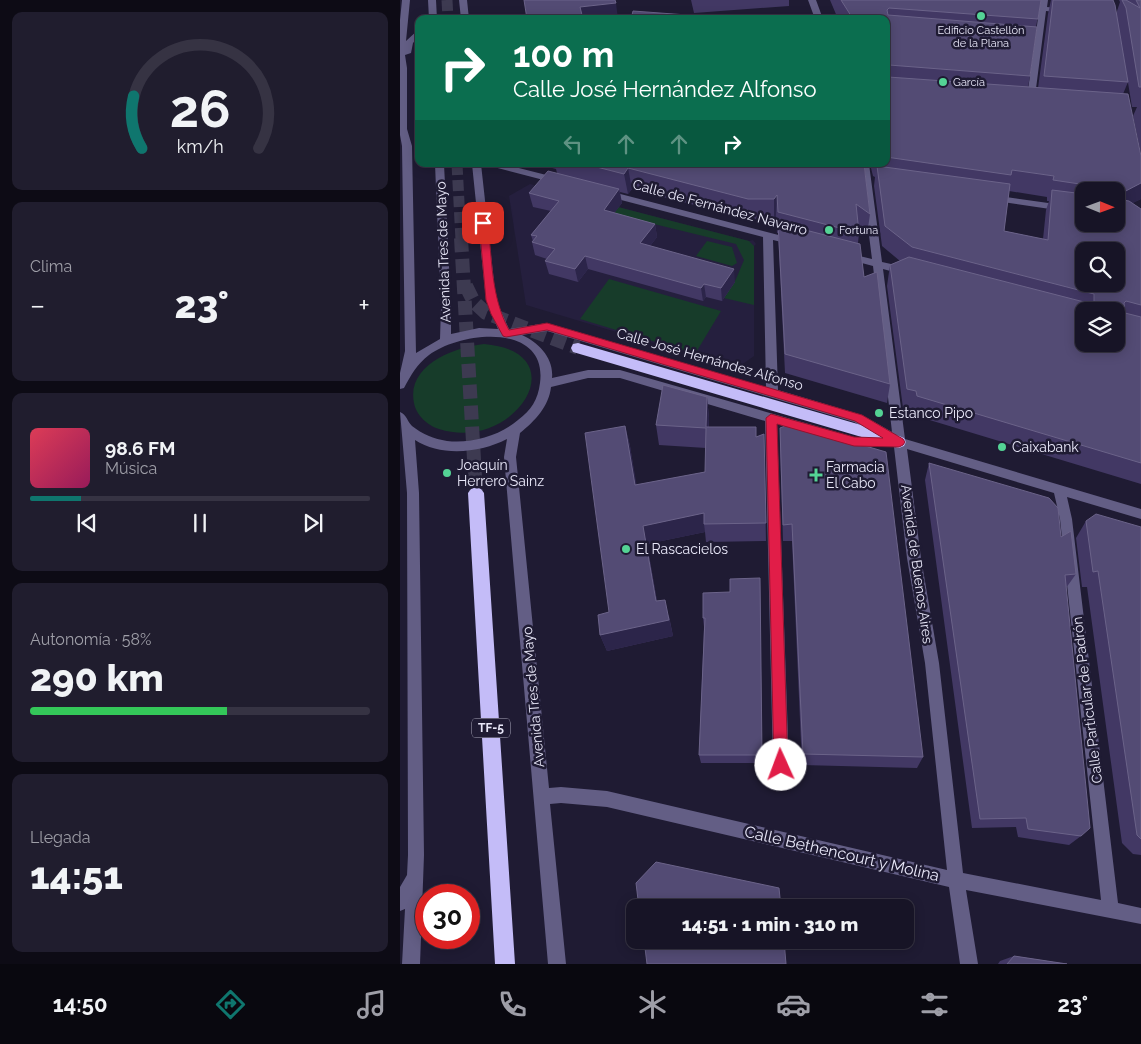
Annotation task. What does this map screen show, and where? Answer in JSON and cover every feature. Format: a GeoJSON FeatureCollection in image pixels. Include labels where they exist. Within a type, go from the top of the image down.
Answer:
{"type":"FeatureCollection","features":[{"type":"Feature","properties":{"kind":"highway"},"geometry":{"type":"LineString","coordinates":[[578,348],[899,442]]}},
{"type":"Feature","properties":{"kind":"highway","name":"TF-5"},"geometry":{"type":"LineString","coordinates":[[476,493],[505,964]]}},
{"type":"Feature","properties":{"kind":"street"},"geometry":{"type":"LineString","coordinates":[[403,378],[410,351],[401,62],[401,38],[406,0]]}},
{"type":"Feature","properties":{"kind":"street"},"geometry":{"type":"LineString","coordinates":[[432,0],[433,15]]}},
{"type":"Feature","properties":{"kind":"street"},"geometry":{"type":"LineString","coordinates":[[464,0],[465,15]]}},
{"type":"Feature","properties":{"kind":"street"},"geometry":{"type":"LineString","coordinates":[[812,0],[818,15]]}},
{"type":"Feature","properties":{"kind":"street"},"geometry":{"type":"LineString","coordinates":[[1030,104],[1043,4]]}},
{"type":"Feature","properties":{"kind":"street"},"geometry":{"type":"LineString","coordinates":[[1014,6],[1043,4],[1074,11]]}},
{"type":"Feature","properties":{"kind":"street"},"geometry":{"type":"LineString","coordinates":[[401,38],[415,38]]}},
{"type":"Feature","properties":{"kind":"street"},"geometry":{"type":"LineString","coordinates":[[401,62],[406,58],[407,49],[415,38]]}},
{"type":"Feature","properties":{"kind":"street"},"geometry":{"type":"LineString","coordinates":[[1028,46],[1037,46]]}},
{"type":"Feature","properties":{"kind":"street","name":"Avenida Tres de Mayo"},"geometry":{"type":"LineString","coordinates":[[439,167],[446,307],[445,340]]}},
{"type":"Feature","properties":{"kind":"street"},"geometry":{"type":"LineString","coordinates":[[477,167],[491,300],[506,334]]}},
{"type":"Feature","properties":{"kind":"street"},"geometry":{"type":"LineString","coordinates":[[505,167],[568,183]]}},
{"type":"Feature","properties":{"kind":"street","name":"Avenida de Buenos Aires"},"geometry":{"type":"LineString","coordinates":[[865,167],[879,264],[914,558],[932,663],[956,880],[969,964]]}},
{"type":"Feature","properties":{"kind":"street"},"geometry":{"type":"LineString","coordinates":[[867,180],[881,182]]}},
{"type":"Feature","properties":{"kind":"street","name":"Calle de Fernández Navarro"},"geometry":{"type":"LineString","coordinates":[[596,191],[805,245]]}},
{"type":"Feature","properties":{"kind":"street"},"geometry":{"type":"LineString","coordinates":[[986,197],[1075,210]]}},
{"type":"Feature","properties":{"kind":"street"},"geometry":{"type":"LineString","coordinates":[[768,236],[772,392]]}},
{"type":"Feature","properties":{"kind":"street"},"geometry":{"type":"LineString","coordinates":[[833,252],[916,274]]}},
{"type":"Feature","properties":{"kind":"street","name":"Calle José Hernández Alfonso"},"geometry":{"type":"LineString","coordinates":[[506,334],[547,327],[858,418],[899,442],[1141,514]]}},
{"type":"Feature","properties":{"kind":"street"},"geometry":{"type":"LineString","coordinates":[[403,378],[426,352],[445,340],[474,333],[506,334],[519,338],[534,347],[543,358],[547,367],[548,382],[546,393],[538,408],[529,418],[514,430],[493,441],[458,446],[429,442],[404,429]]}},
{"type":"Feature","properties":{"kind":"street","name":"Calle José Hernández Alfonso"},"geometry":{"type":"LineString","coordinates":[[548,382],[588,374],[620,374],[854,442],[899,442]]}},
{"type":"Feature","properties":{"kind":"street"},"geometry":{"type":"LineString","coordinates":[[400,417],[404,429],[413,493],[415,877],[411,964]]}},
{"type":"Feature","properties":{"kind":"street"},"geometry":{"type":"LineString","coordinates":[[771,418],[781,765]]}},
{"type":"Feature","properties":{"kind":"street","name":"Avenida Tres de Mayo"},"geometry":{"type":"LineString","coordinates":[[514,430],[510,457],[557,964]]}},
{"type":"Feature","properties":{"kind":"street","name":"Calle Particular de Padrón"},"geometry":{"type":"LineString","coordinates":[[1059,489],[1066,519],[1111,911]]}},
{"type":"Feature","properties":{"kind":"street","name":"Calle Bethencourt y Molina"},"geometry":{"type":"LineString","coordinates":[[542,797],[561,795],[607,798],[956,880],[1141,916]]}},
{"type":"Feature","properties":{"kind":"street"},"geometry":{"type":"LineString","coordinates":[[400,903],[415,877]]}},
{"type":"Feature","properties":{"kind":"shaded area"},"geometry":{"type":"Polygon","coordinates":[[[530,184],[749,241],[753,240],[756,244],[754,246],[754,356],[737,368],[526,305],[509,196],[530,184]]]}},
{"type":"Feature","properties":{"kind":"green space"},"geometry":{"type":"Polygon","coordinates":[[[618,207],[749,241],[754,246],[754,305],[724,298],[736,279],[744,260],[736,244],[613,214],[618,207]]]}},
{"type":"Feature","properties":{"kind":"green space"},"geometry":{"type":"Polygon","coordinates":[[[707,241],[732,247],[737,263],[732,266],[696,256],[707,241]]]}},
{"type":"Feature","properties":{"kind":"green space"},"geometry":{"type":"Polygon","coordinates":[[[609,279],[721,311],[695,354],[580,319],[609,279]]]}},
{"type":"Feature","properties":{"kind":"green space"},"geometry":{"type":"Polygon","coordinates":[[[484,344],[512,351],[528,364],[532,381],[526,398],[512,415],[491,427],[467,433],[439,429],[431,425],[420,416],[415,407],[414,390],[417,378],[435,360],[460,349],[484,344]]]}},
{"type":"Feature","properties":{"kind":"building"},"geometry":{"type":"Polygon","coordinates":[[[524,0],[615,0],[616,3],[580,7],[582,15],[526,15],[524,0]]]}},
{"type":"Feature","properties":{"kind":"building"},"geometry":{"type":"Polygon","coordinates":[[[841,0],[1041,0],[1038,19],[889,8],[887,10],[888,15],[850,15],[841,0]]]}},
{"type":"Feature","properties":{"kind":"building"},"geometry":{"type":"Polygon","coordinates":[[[1053,0],[1113,0],[1128,82],[1044,76],[1053,0]]]}},
{"type":"Feature","properties":{"kind":"building"},"geometry":{"type":"Polygon","coordinates":[[[1122,0],[1126,0],[1140,8],[1136,0],[1141,0],[1141,87],[1139,87],[1126,8],[1122,0]]]}},
{"type":"Feature","properties":{"kind":"building"},"geometry":{"type":"Polygon","coordinates":[[[633,11],[687,15],[632,15],[633,11]]]}},
{"type":"Feature","properties":{"kind":"building"},"geometry":{"type":"Polygon","coordinates":[[[890,15],[1037,27],[1030,76],[890,65],[890,15]]]}},
{"type":"Feature","properties":{"kind":"building"},"geometry":{"type":"Polygon","coordinates":[[[890,77],[1128,94],[1141,156],[1141,183],[1125,191],[1125,182],[1075,183],[1053,180],[1054,176],[1012,170],[1011,175],[890,158],[890,77]]]}},
{"type":"Feature","properties":{"kind":"building"},"geometry":{"type":"Polygon","coordinates":[[[597,167],[864,167],[870,214],[856,204],[859,233],[778,212],[777,195],[774,199],[748,199],[628,168],[624,174],[597,167]]]}},
{"type":"Feature","properties":{"kind":"building"},"geometry":{"type":"Polygon","coordinates":[[[877,167],[1010,184],[1004,231],[1048,240],[1052,190],[1075,193],[1075,232],[1125,232],[1125,200],[1141,209],[1141,305],[1126,301],[1094,302],[1094,294],[1086,292],[1125,292],[1125,242],[1075,242],[1075,289],[912,247],[885,226],[877,167]]]}},
{"type":"Feature","properties":{"kind":"building"},"geometry":{"type":"Polygon","coordinates":[[[548,171],[619,189],[604,210],[655,224],[640,243],[734,269],[721,288],[704,284],[701,288],[585,256],[575,269],[545,261],[555,249],[532,242],[537,236],[531,235],[559,201],[529,193],[548,171]]]}},
{"type":"Feature","properties":{"kind":"building"},"geometry":{"type":"Polygon","coordinates":[[[778,223],[860,244],[864,277],[877,272],[890,384],[785,354],[778,223]]]}},
{"type":"Feature","properties":{"kind":"building"},"geometry":{"type":"Polygon","coordinates":[[[909,257],[1084,302],[1075,302],[1075,352],[1125,352],[1125,313],[1141,317],[1141,463],[917,396],[916,391],[907,389],[890,265],[909,257]]]}},
{"type":"Feature","properties":{"kind":"building"},"geometry":{"type":"Polygon","coordinates":[[[663,385],[707,397],[706,427],[756,427],[756,437],[764,434],[766,523],[704,524],[704,513],[643,526],[656,601],[665,600],[669,620],[600,635],[598,615],[609,612],[585,433],[625,426],[635,485],[705,472],[706,428],[656,425],[663,385]]]}},
{"type":"Feature","properties":{"kind":"building"},"geometry":{"type":"Polygon","coordinates":[[[790,424],[886,452],[923,757],[803,754],[792,524],[783,525],[780,428],[790,424]]]}},
{"type":"Feature","properties":{"kind":"building"},"geometry":{"type":"Polygon","coordinates":[[[929,463],[1049,498],[1058,508],[1061,537],[1071,531],[1076,574],[1065,575],[1090,828],[1081,836],[1028,829],[1026,818],[980,819],[929,463]]]}},
{"type":"Feature","properties":{"kind":"building"},"geometry":{"type":"Polygon","coordinates":[[[1096,514],[1141,527],[1141,839],[1137,835],[1098,571],[1093,572],[1086,521],[1096,514]]]}},
{"type":"Feature","properties":{"kind":"building"},"geometry":{"type":"Polygon","coordinates":[[[760,578],[762,755],[699,755],[705,618],[703,618],[703,593],[730,592],[730,579],[760,578]]]}},
{"type":"Feature","properties":{"kind":"building"},"geometry":{"type":"Polygon","coordinates":[[[656,862],[779,888],[780,899],[638,899],[636,883],[656,862]]]}},
{"type":"Feature","properties":{"kind":"building"},"geometry":{"type":"Polygon","coordinates":[[[645,949],[785,949],[786,964],[647,964],[645,949]]]}},
{"type":"Feature","properties":{"kind":"building"},"geometry":{"type":"Polygon","coordinates":[[[1014,956],[1067,964],[1007,964],[1014,956]]]}},
{"type":"Feature","properties":{"kind":"tunnel"},"geometry":{"type":"LineString","coordinates":[[447,0],[448,15]]}},
{"type":"Feature","properties":{"kind":"tunnel"},"geometry":{"type":"LineString","coordinates":[[457,167],[461,240]]}},
{"type":"Feature","properties":{"kind":"tunnel"},"geometry":{"type":"LineString","coordinates":[[461,238],[476,493]]}},
{"type":"Feature","properties":{"kind":"tunnel"},"geometry":{"type":"LineString","coordinates":[[466,286],[474,302],[486,313],[578,348]]}},
{"type":"Feature","properties":{"kind":"place","name":"Edificio Castellón de la Plana"},"geometry":{"type":"Point","coordinates":[981,16]}},
{"type":"Feature","properties":{"kind":"place","name":"García"},"geometry":{"type":"Point","coordinates":[943,82]}},
{"type":"Feature","properties":{"kind":"place","name":"Fortuna"},"geometry":{"type":"Point","coordinates":[829,230]}},
{"type":"Feature","properties":{"kind":"place","name":"Estanco Pipo"},"geometry":{"type":"Point","coordinates":[879,413]}},
{"type":"Feature","properties":{"kind":"place","name":"Caixabank"},"geometry":{"type":"Point","coordinates":[1002,447]}},
{"type":"Feature","properties":{"kind":"place","name":"Joaquín Herrero Sainz"},"geometry":{"type":"Point","coordinates":[447,473]}},
{"type":"Feature","properties":{"kind":"place","name":"Farmacia El Cabo"},"geometry":{"type":"Point","coordinates":[816,475]}},
{"type":"Feature","properties":{"kind":"place","name":"El Rascacielos"},"geometry":{"type":"Point","coordinates":[626,549]}},
{"type":"Feature","properties":{"kind":"route"},"geometry":{"type":"LineString","coordinates":[[483,223],[491,300],[506,334],[547,327],[858,418],[899,442],[854,442],[771,418],[781,765]]}}]}
